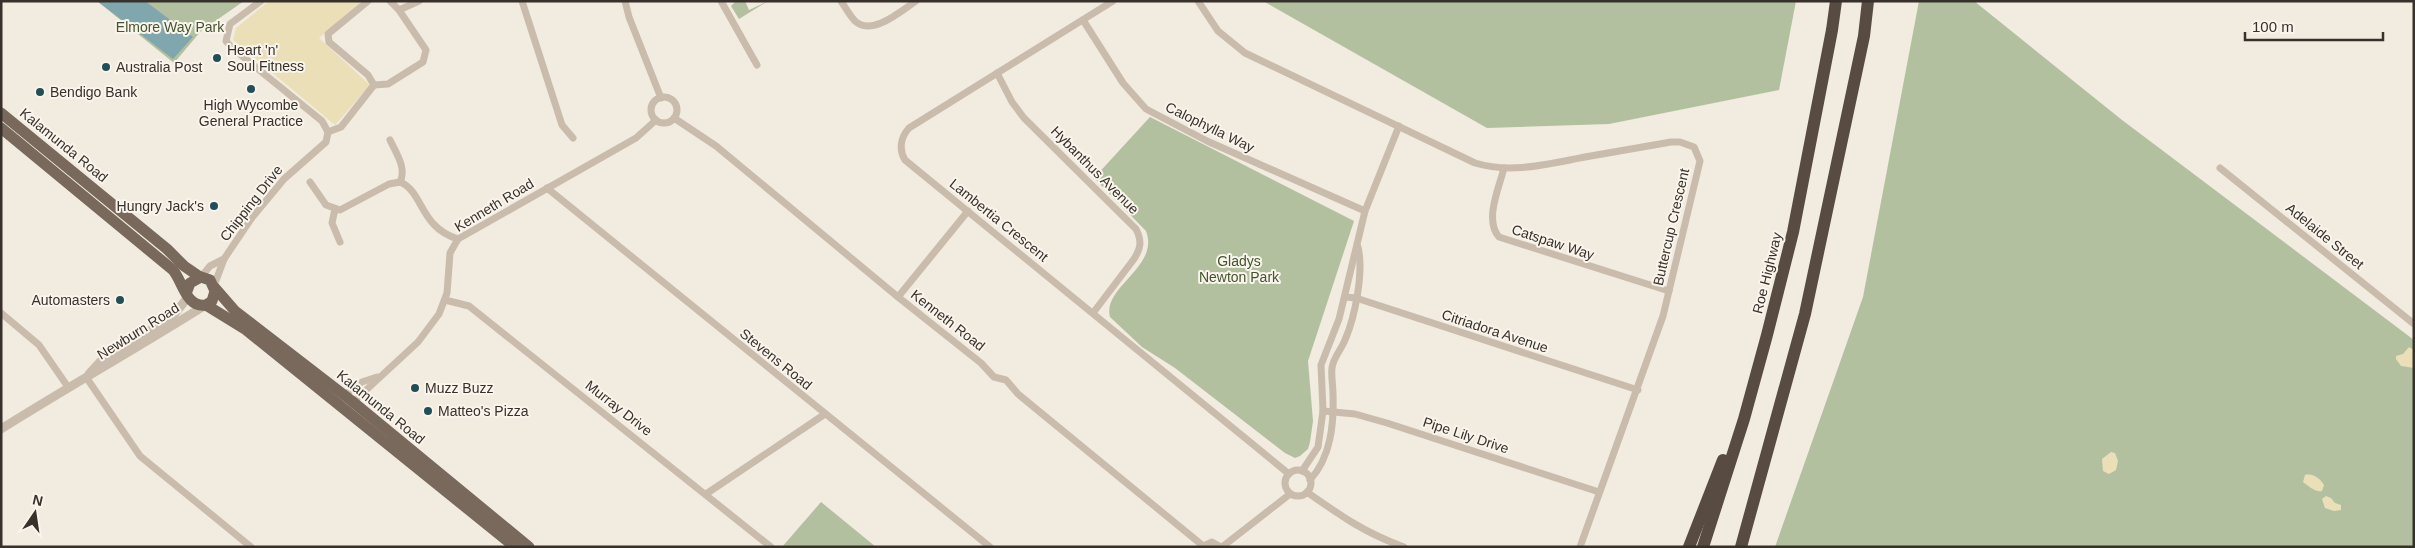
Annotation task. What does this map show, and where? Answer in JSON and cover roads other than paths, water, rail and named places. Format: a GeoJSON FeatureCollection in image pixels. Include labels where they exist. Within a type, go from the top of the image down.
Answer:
{"type":"FeatureCollection","features":[{"type":"Feature","properties":{"kind":"highway","name":"Roe Highway"},"geometry":{"type":"LineString","coordinates":[[1703,547],[1757,375],[1793,232],[1836,1]]}},
{"type":"Feature","properties":{"kind":"highway"},"geometry":{"type":"LineString","coordinates":[[1741,547],[1806,314],[1864,36],[1868,1]]}},
{"type":"Feature","properties":{"kind":"highway"},"geometry":{"type":"LineString","coordinates":[[1689,547],[1717,478],[1738,416],[1803,179]]}},
{"type":"Feature","properties":{"kind":"main road","name":"Kalamunda Road"},"geometry":{"type":"LineString","coordinates":[[1,113],[168,249],[184,266],[199,277],[210,280],[214,290],[235,311],[515,547]]}},
{"type":"Feature","properties":{"kind":"main road"},"geometry":{"type":"LineString","coordinates":[[1,122],[16,141]]}},
{"type":"Feature","properties":{"kind":"main road","name":"Kalamunda Road"},"geometry":{"type":"LineString","coordinates":[[1,128],[130,237],[173,270],[194,304],[205,306],[245,329],[340,398]]}},
{"type":"Feature","properties":{"kind":"main road"},"geometry":{"type":"LineString","coordinates":[[82,179],[80,184],[82,190],[123,226],[130,237]]}},
{"type":"Feature","properties":{"kind":"main road"},"geometry":{"type":"LineString","coordinates":[[187,294],[190,283],[199,277]]}},
{"type":"Feature","properties":{"kind":"main road"},"geometry":{"type":"LineString","coordinates":[[205,306],[214,290]]}},
{"type":"Feature","properties":{"kind":"main road","name":"Kalamunda Road"},"geometry":{"type":"LineString","coordinates":[[349,406],[530,547]]}},
{"type":"Feature","properties":{"kind":"street"},"geometry":{"type":"LineString","coordinates":[[261,1],[230,24],[226,41],[322,121],[328,132],[341,127],[374,85],[388,84],[423,62],[426,56],[426,50],[399,10],[390,1]]}},
{"type":"Feature","properties":{"kind":"street"},"geometry":{"type":"LineString","coordinates":[[368,1],[328,34],[329,42],[368,75],[374,85]]}},
{"type":"Feature","properties":{"kind":"street"},"geometry":{"type":"LineString","coordinates":[[399,10],[420,1]]}},
{"type":"Feature","properties":{"kind":"street"},"geometry":{"type":"LineString","coordinates":[[522,1],[562,125],[573,138]]}},
{"type":"Feature","properties":{"kind":"street"},"geometry":{"type":"LineString","coordinates":[[625,1],[629,17],[661,98]]}},
{"type":"Feature","properties":{"kind":"street"},"geometry":{"type":"LineString","coordinates":[[721,1],[757,65]]}},
{"type":"Feature","properties":{"kind":"street"},"geometry":{"type":"LineString","coordinates":[[841,1],[856,22],[866,26],[879,24],[916,1]]}},
{"type":"Feature","properties":{"kind":"street","name":"Lambertia Crescent"},"geometry":{"type":"LineString","coordinates":[[1113,1],[909,128],[901,144],[905,160],[1289,474]]}},
{"type":"Feature","properties":{"kind":"street"},"geometry":{"type":"LineString","coordinates":[[1198,1],[1218,31],[1245,53],[1399,126],[1365,211],[1358,247],[1350,268],[1345,297],[1333,337],[1326,349],[1321,366],[1323,410],[1318,447],[1302,471],[1289,474],[1285,484],[1290,494],[1298,496],[1308,492]]}},
{"type":"Feature","properties":{"kind":"street","name":"Calophylla Way"},"geometry":{"type":"LineString","coordinates":[[1083,20],[1123,83],[1146,109],[1207,142],[1365,211]]}},
{"type":"Feature","properties":{"kind":"street","name":"Hybanthus Avenue"},"geometry":{"type":"LineString","coordinates":[[996,73],[1012,102],[1024,118],[1136,229],[1140,236],[1139,250],[1134,259],[1093,313]]}},
{"type":"Feature","properties":{"kind":"street"},"geometry":{"type":"LineString","coordinates":[[661,98],[668,98],[675,103],[677,111],[674,118],[664,123],[656,120],[651,110],[654,102],[661,98]]}},
{"type":"Feature","properties":{"kind":"street","name":"Kenneth Road"},"geometry":{"type":"LineString","coordinates":[[674,118],[716,146],[898,297],[981,363],[994,376],[1006,380],[1018,394],[1202,546]]}},
{"type":"Feature","properties":{"kind":"street","name":"Kenneth Road"},"geometry":{"type":"LineString","coordinates":[[349,406],[425,334],[445,300],[448,286],[448,261],[458,239],[636,138],[656,120]]}},
{"type":"Feature","properties":{"kind":"street","name":"Buttercup Crescent"},"geometry":{"type":"LineString","coordinates":[[1399,126],[1475,163],[1504,168],[1542,165],[1671,142],[1680,142],[1694,147],[1700,161],[1663,316],[1580,547]]}},
{"type":"Feature","properties":{"kind":"street","name":"Chipping Drive"},"geometry":{"type":"LineString","coordinates":[[214,290],[224,258],[251,219],[284,179],[322,147],[328,137],[328,132]]}},
{"type":"Feature","properties":{"kind":"street"},"geometry":{"type":"LineString","coordinates":[[390,140],[403,168],[403,176],[400,182]]}},
{"type":"Feature","properties":{"kind":"street","name":"Catspaw Way"},"geometry":{"type":"LineString","coordinates":[[1504,168],[1492,219],[1494,229],[1499,237],[1669,291]]}},
{"type":"Feature","properties":{"kind":"street","name":"Adelaide Street"},"geometry":{"type":"LineString","coordinates":[[2220,168],[2414,324]]}},
{"type":"Feature","properties":{"kind":"street"},"geometry":{"type":"LineString","coordinates":[[310,182],[326,205],[335,209],[345,209],[389,184],[400,182],[409,188],[436,229],[458,239]]}},
{"type":"Feature","properties":{"kind":"street","name":"Stevens Road"},"geometry":{"type":"LineString","coordinates":[[547,188],[990,547]]}},
{"type":"Feature","properties":{"kind":"street"},"geometry":{"type":"LineString","coordinates":[[335,209],[332,223],[340,242]]}},
{"type":"Feature","properties":{"kind":"street"},"geometry":{"type":"LineString","coordinates":[[898,297],[968,211]]}},
{"type":"Feature","properties":{"kind":"street"},"geometry":{"type":"LineString","coordinates":[[1308,492],[1310,480],[1323,464],[1328,450],[1333,411],[1332,369],[1345,340],[1356,298],[1360,256],[1358,247]]}},
{"type":"Feature","properties":{"kind":"street","name":"Chipping Drive"},"geometry":{"type":"LineString","coordinates":[[199,277],[210,266],[224,258]]}},
{"type":"Feature","properties":{"kind":"street","name":"Newburn Road"},"geometry":{"type":"LineString","coordinates":[[86,377],[101,361],[176,314],[187,294]]}},
{"type":"Feature","properties":{"kind":"street","name":"Citriadora Avenue"},"geometry":{"type":"LineString","coordinates":[[1345,297],[1356,298],[1638,390]]}},
{"type":"Feature","properties":{"kind":"street","name":"Murray Drive"},"geometry":{"type":"LineString","coordinates":[[445,300],[469,306],[771,547]]}},
{"type":"Feature","properties":{"kind":"street","name":"Newburn Road"},"geometry":{"type":"LineString","coordinates":[[1,429],[205,306]]}},
{"type":"Feature","properties":{"kind":"street"},"geometry":{"type":"LineString","coordinates":[[1,313],[39,345],[68,387]]}},
{"type":"Feature","properties":{"kind":"street","name":"Kenneth Road"},"geometry":{"type":"LineString","coordinates":[[340,398],[362,382],[380,376]]}},
{"type":"Feature","properties":{"kind":"street"},"geometry":{"type":"LineString","coordinates":[[86,377],[140,456],[251,547]]}},
{"type":"Feature","properties":{"kind":"street","name":"Pipe Lily Drive"},"geometry":{"type":"LineString","coordinates":[[1323,410],[1387,423],[1599,492]]}},
{"type":"Feature","properties":{"kind":"street"},"geometry":{"type":"LineString","coordinates":[[706,494],[824,414]]}},
{"type":"Feature","properties":{"kind":"street"},"geometry":{"type":"LineString","coordinates":[[1302,471],[1310,480]]}},
{"type":"Feature","properties":{"kind":"street"},"geometry":{"type":"LineString","coordinates":[[1308,492],[1352,524],[1375,536],[1404,547]]}},
{"type":"Feature","properties":{"kind":"street"},"geometry":{"type":"LineString","coordinates":[[1202,546],[1212,542],[1221,547],[1290,494]]}},
{"type":"Feature","properties":{"kind":"water"},"geometry":{"type":"Polygon","coordinates":[[[97,1],[145,1],[193,37],[173,59],[97,1]]]}},
{"type":"Feature","properties":{"kind":"place","name":"Heart 'n' Soul Fitness"},"geometry":{"type":"Point","coordinates":[217,58]}},
{"type":"Feature","properties":{"kind":"place","name":"Australia Post"},"geometry":{"type":"Point","coordinates":[106,67]}},
{"type":"Feature","properties":{"kind":"place","name":"High Wycombe General Practice"},"geometry":{"type":"Point","coordinates":[251,89]}},
{"type":"Feature","properties":{"kind":"place","name":"Bendigo Bank"},"geometry":{"type":"Point","coordinates":[40,92]}},
{"type":"Feature","properties":{"kind":"place","name":"Hungry Jack's"},"geometry":{"type":"Point","coordinates":[214,206]}},
{"type":"Feature","properties":{"kind":"place","name":"Automasters"},"geometry":{"type":"Point","coordinates":[120,300]}},
{"type":"Feature","properties":{"kind":"place","name":"Muzz Buzz"},"geometry":{"type":"Point","coordinates":[415,388]}},
{"type":"Feature","properties":{"kind":"place","name":"Matteo's Pizza"},"geometry":{"type":"Point","coordinates":[428,411]}},
{"type":"Feature","properties":{"kind":"park label","name":"Elmore Way Park"},"geometry":{"type":"Point","coordinates":[170,27]}},
{"type":"Feature","properties":{"kind":"park label","name":"Gladys Newton Park"},"geometry":{"type":"Point","coordinates":[1239,270]}}]}
